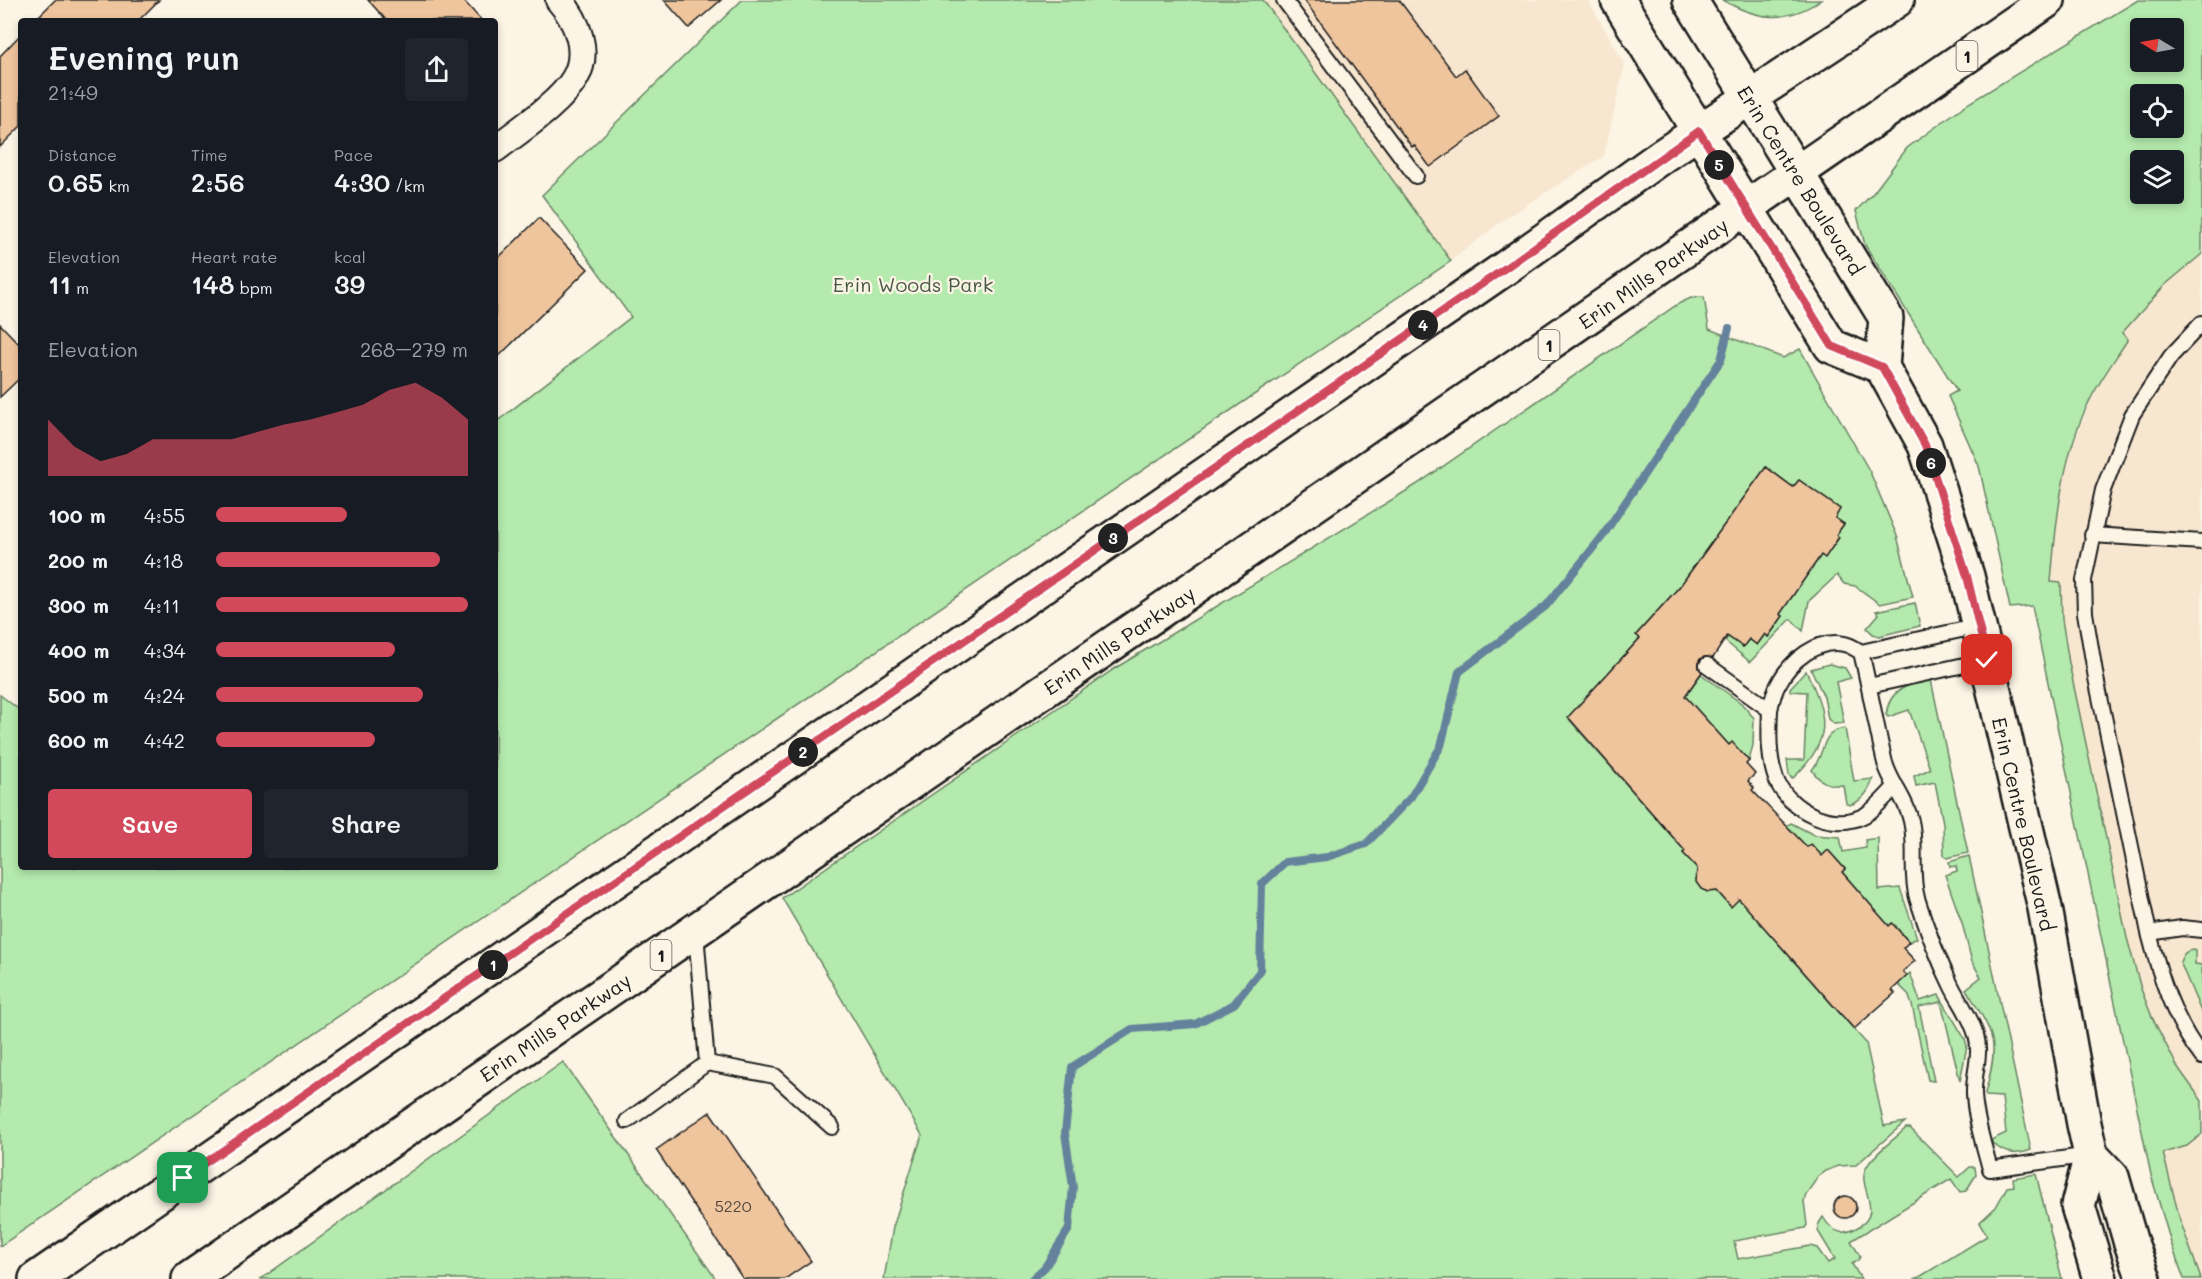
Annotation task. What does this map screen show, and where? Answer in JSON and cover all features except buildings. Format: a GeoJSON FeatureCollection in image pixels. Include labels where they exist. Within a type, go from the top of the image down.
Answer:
{"type":"FeatureCollection","features":[{"type":"Feature","properties":{"kind":"main road"},"geometry":{"type":"LineString","coordinates":[[1618,0],[1832,346],[1882,367]]}},
{"type":"Feature","properties":{"kind":"main road","name":"Erin Centre Boulevard"},"geometry":{"type":"LineString","coordinates":[[1690,0],[1886,318],[1882,367],[1925,445],[1967,576],[2045,908],[2091,1155],[2078,1206],[2100,1279]]}},
{"type":"Feature","properties":{"kind":"main road"},"geometry":{"type":"LineString","coordinates":[[36,1279],[1481,285],[1699,131],[1897,0]]}},
{"type":"Feature","properties":{"kind":"main road","name":"Erin Mills Parkway"},"geometry":{"type":"LineString","coordinates":[[189,1279],[2048,0]]}},
{"type":"Feature","properties":{"kind":"main road"},"geometry":{"type":"LineString","coordinates":[[2091,1155],[2112,1177],[2144,1279]]}},
{"type":"Feature","properties":{"kind":"street"},"geometry":{"type":"LineString","coordinates":[[498,147],[565,92],[576,77],[580,64],[581,47],[578,28],[559,0]]}},
{"type":"Feature","properties":{"kind":"lane"},"geometry":{"type":"LineString","coordinates":[[1284,0],[1416,176]]}},
{"type":"Feature","properties":{"kind":"lane"},"geometry":{"type":"LineString","coordinates":[[2202,323],[2172,356],[2132,415],[2103,490],[2084,580],[2085,613],[2096,678],[2149,933],[2158,967],[2175,1012],[2202,1057]]}},
{"type":"Feature","properties":{"kind":"lane"},"geometry":{"type":"LineString","coordinates":[[2092,535],[2202,543]]}},
{"type":"Feature","properties":{"kind":"lane"},"geometry":{"type":"LineString","coordinates":[[1896,786],[1865,815],[1846,821],[1822,819],[1794,804],[1776,780],[1771,762],[1770,710],[1779,681],[1790,667],[1808,651],[1822,645],[1843,644],[1861,652],[1979,626]]}},
{"type":"Feature","properties":{"kind":"lane"},"geometry":{"type":"LineString","coordinates":[[1861,652],[1886,765],[1905,801],[1911,820],[1914,842],[1914,885],[1917,898],[1948,980],[1970,1017],[1977,1038],[1978,1054],[1974,1096],[1990,1169],[2091,1155]]}},
{"type":"Feature","properties":{"kind":"lane"},"geometry":{"type":"LineString","coordinates":[[1869,686],[1987,660]]}},
{"type":"Feature","properties":{"kind":"lane"},"geometry":{"type":"LineString","coordinates":[[1707,665],[1770,710]]}},
{"type":"Feature","properties":{"kind":"lane"},"geometry":{"type":"LineString","coordinates":[[2149,933],[2182,928],[2202,930]]}},
{"type":"Feature","properties":{"kind":"lane"},"geometry":{"type":"LineString","coordinates":[[696,931],[707,1063]]}},
{"type":"Feature","properties":{"kind":"lane"},"geometry":{"type":"LineString","coordinates":[[627,1121],[707,1063],[775,1076],[832,1127]]}},
{"type":"Feature","properties":{"kind":"shaded area"},"geometry":{"type":"Polygon","coordinates":[[[1263,0],[1588,0],[1625,64],[1604,156],[1506,218],[1451,261],[1263,0]]]}},
{"type":"Feature","properties":{"kind":"shaded area"},"geometry":{"type":"Polygon","coordinates":[[[2202,254],[2202,1279],[2184,1279],[2151,1175],[2042,656],[2062,487],[2072,448],[2091,399],[2128,339],[2122,333],[2165,285],[2202,254]]]}},
{"type":"Feature","properties":{"kind":"green space","name":"Erin Woods Park"},"geometry":{"type":"Polygon","coordinates":[[[742,0],[1263,0],[1451,261],[0,1246],[0,695],[18,709],[18,870],[498,870],[498,421],[631,317],[542,195],[742,0]]]}},
{"type":"Feature","properties":{"kind":"green space"},"geometry":{"type":"Polygon","coordinates":[[[1722,0],[1821,0],[1796,13],[1772,16],[1748,12],[1722,0]]]}},
{"type":"Feature","properties":{"kind":"green space"},"geometry":{"type":"Polygon","coordinates":[[[2138,0],[2202,0],[2202,254],[2165,285],[2122,333],[2128,339],[2104,375],[2081,419],[2062,488],[2051,582],[2061,583],[2062,619],[2069,663],[2127,938],[2141,989],[2152,1017],[2177,1066],[2202,1101],[2202,1134],[2187,1146],[2163,1153],[2180,1220],[2201,1279],[2184,1279],[2151,1175],[2032,606],[2010,608],[1979,466],[1948,396],[1957,391],[1865,245],[1856,211],[1874,192],[1907,148],[1964,106],[2138,0]]]}},
{"type":"Feature","properties":{"kind":"green space"},"geometry":{"type":"Polygon","coordinates":[[[1704,297],[1709,329],[1783,358],[1800,349],[1870,472],[1897,536],[1913,597],[1880,604],[1855,586],[1844,584],[1837,575],[1809,601],[1803,631],[1791,619],[1750,662],[1725,641],[1728,637],[1743,647],[1749,639],[1757,645],[1765,634],[1769,636],[1783,616],[1780,614],[1821,555],[1825,557],[1839,538],[1836,535],[1844,524],[1835,518],[1840,509],[1799,480],[1793,487],[1766,467],[1680,586],[1636,635],[1640,638],[1568,718],[1685,851],[1683,853],[1698,869],[1695,877],[1701,889],[1708,892],[1715,889],[1730,906],[1739,899],[1866,1043],[1884,1126],[1905,1122],[1856,1165],[1838,1166],[1818,1177],[1804,1201],[1807,1225],[1805,1228],[1734,1241],[1738,1259],[1810,1246],[1817,1248],[1828,1263],[1835,1259],[1818,1231],[1818,1225],[1823,1217],[1832,1228],[1845,1232],[1866,1221],[1870,1206],[1864,1183],[1866,1168],[1879,1152],[1906,1128],[1910,1128],[1959,1177],[1970,1167],[1975,1167],[1976,1175],[1966,1191],[1960,1192],[1951,1179],[1851,1241],[1860,1256],[1852,1264],[1861,1279],[884,1279],[893,1227],[922,1135],[782,898],[1114,669],[1416,485],[1678,304],[1691,298],[1704,297]]]}},
{"type":"Feature","properties":{"kind":"green space"},"geometry":{"type":"Polygon","coordinates":[[[1915,603],[1920,626],[1879,636],[1867,628],[1879,614],[1876,611],[1915,603]]]}},
{"type":"Feature","properties":{"kind":"green space"},"geometry":{"type":"Polygon","coordinates":[[[1829,664],[1845,668],[1851,678],[1836,682],[1844,723],[1834,724],[1828,719],[1824,697],[1811,669],[1829,664]]]}},
{"type":"Feature","properties":{"kind":"green space"},"geometry":{"type":"Polygon","coordinates":[[[1806,671],[1819,702],[1823,729],[1814,753],[1792,779],[1789,775],[1787,760],[1804,760],[1807,692],[1790,691],[1790,688],[1806,671]]]}},
{"type":"Feature","properties":{"kind":"green space"},"geometry":{"type":"Polygon","coordinates":[[[1701,674],[1741,703],[1754,718],[1753,745],[1749,761],[1732,743],[1729,745],[1685,696],[1701,674]]]}},
{"type":"Feature","properties":{"kind":"green space"},"geometry":{"type":"Polygon","coordinates":[[[1931,680],[1968,853],[1947,858],[1944,856],[1943,823],[1935,782],[1916,786],[1914,776],[1930,769],[1909,710],[1888,717],[1886,715],[1891,699],[1901,689],[1931,680]]]}},
{"type":"Feature","properties":{"kind":"green space"},"geometry":{"type":"Polygon","coordinates":[[[1845,728],[1854,781],[1873,779],[1864,795],[1849,805],[1846,803],[1843,785],[1825,782],[1818,778],[1812,770],[1827,738],[1831,733],[1845,728]]]}},
{"type":"Feature","properties":{"kind":"green space"},"geometry":{"type":"Polygon","coordinates":[[[1791,823],[1814,835],[1840,837],[1843,852],[1866,848],[1865,840],[1878,838],[1879,890],[1900,888],[1917,938],[1909,942],[1893,923],[1889,926],[1842,872],[1845,869],[1829,851],[1822,856],[1811,844],[1798,855],[1786,826],[1791,823]]]}},
{"type":"Feature","properties":{"kind":"green space"},"geometry":{"type":"Polygon","coordinates":[[[1969,856],[2031,1150],[2020,1153],[2010,1153],[1991,1142],[2006,1133],[2002,1097],[1986,1096],[1985,1093],[1993,1061],[1992,1038],[1983,1017],[1966,989],[1981,977],[1972,962],[1962,923],[1945,875],[1957,871],[1956,866],[1950,867],[1949,862],[1969,856]]]}},
{"type":"Feature","properties":{"kind":"green space"},"geometry":{"type":"Polygon","coordinates":[[[2195,951],[2195,964],[2202,965],[2202,1014],[2180,962],[2185,953],[2195,951]]]}},
{"type":"Feature","properties":{"kind":"green space"},"geometry":{"type":"Polygon","coordinates":[[[1910,973],[1920,1001],[1939,995],[1965,1039],[1967,1046],[1960,1081],[1941,1002],[1919,1007],[1934,1081],[1928,1080],[1912,1005],[1908,994],[1898,984],[1910,973]]]}},
{"type":"Feature","properties":{"kind":"green space"},"geometry":{"type":"Polygon","coordinates":[[[563,1062],[716,1279],[261,1279],[563,1062]]]}},
{"type":"Feature","properties":{"kind":"green space"},"geometry":{"type":"Polygon","coordinates":[[[2036,1174],[2062,1279],[1916,1279],[1987,1236],[1979,1223],[1996,1207],[2007,1187],[2014,1186],[2013,1178],[2036,1174]]]}},
{"type":"Feature","properties":{"kind":"waterway"},"geometry":{"type":"LineString","coordinates":[[1032,1279],[1045,1267],[1069,1229],[1073,1187],[1065,1133],[1072,1067],[1132,1029],[1195,1024],[1234,1004],[1260,971],[1262,884],[1285,862],[1327,857],[1366,844],[1411,797],[1441,746],[1459,672],[1546,606],[1602,537],[1721,360],[1729,328]]}},
{"type":"Feature","properties":{"kind":"route"},"geometry":{"type":"LineString","coordinates":[[183,1178],[1501,271],[1699,131],[1832,346],[1882,367],[1925,445],[1967,576],[1987,660]]}}]}
